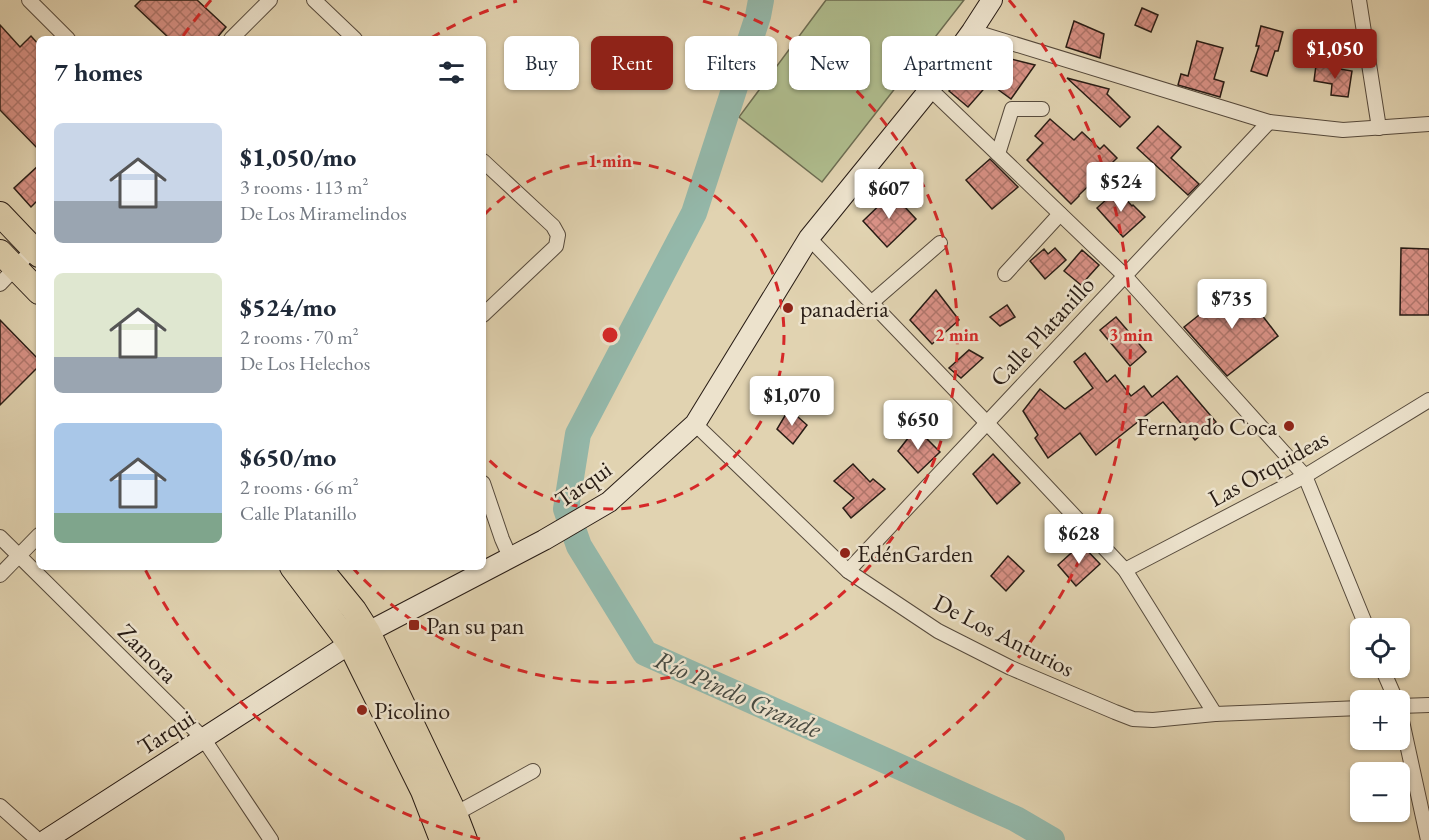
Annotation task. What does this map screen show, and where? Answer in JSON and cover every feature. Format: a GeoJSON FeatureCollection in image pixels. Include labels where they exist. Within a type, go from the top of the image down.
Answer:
{"type":"FeatureCollection","features":[{"type":"Feature","properties":{"kind":"highway"},"geometry":{"type":"LineString","coordinates":[[0,214],[36,248]]}},
{"type":"Feature","properties":{"kind":"highway"},"geometry":{"type":"LineString","coordinates":[[5,268],[36,290]]}},
{"type":"Feature","properties":{"kind":"highway"},"geometry":{"type":"LineString","coordinates":[[295,570],[359,638],[455,814],[465,840]]}},
{"type":"Feature","properties":{"kind":"highway"},"geometry":{"type":"LineString","coordinates":[[321,570],[354,610],[359,638],[442,840]]}},
{"type":"Feature","properties":{"kind":"street"},"geometry":{"type":"LineString","coordinates":[[29,0],[65,36]]}},
{"type":"Feature","properties":{"kind":"street"},"geometry":{"type":"LineString","coordinates":[[234,36],[270,0]]}},
{"type":"Feature","properties":{"kind":"street"},"geometry":{"type":"LineString","coordinates":[[314,0],[352,36]]}},
{"type":"Feature","properties":{"kind":"street","name":"Tarqui"},"geometry":{"type":"LineString","coordinates":[[968,36],[992,0]]}},
{"type":"Feature","properties":{"kind":"street"},"geometry":{"type":"LineString","coordinates":[[1359,0],[1379,128]]}},
{"type":"Feature","properties":{"kind":"street"},"geometry":{"type":"LineString","coordinates":[[972,31],[1269,122],[1342,130],[1429,124]]}},
{"type":"Feature","properties":{"kind":"street","name":"Tarqui"},"geometry":{"type":"LineString","coordinates":[[486,570],[609,502],[695,424],[809,238],[929,90]]}},
{"type":"Feature","properties":{"kind":"street"},"geometry":{"type":"LineString","coordinates":[[931,90],[1125,276],[1305,476],[1362,618]]}},
{"type":"Feature","properties":{"kind":"street"},"geometry":{"type":"LineString","coordinates":[[998,154],[1012,109],[1042,109]]}},
{"type":"Feature","properties":{"kind":"street","name":"Calle Platanillo"},"geometry":{"type":"LineString","coordinates":[[848,571],[1269,122]]}},
{"type":"Feature","properties":{"kind":"street"},"geometry":{"type":"LineString","coordinates":[[486,164],[553,226],[558,235],[556,246],[486,312]]}},
{"type":"Feature","properties":{"kind":"street"},"geometry":{"type":"LineString","coordinates":[[1005,274],[1060,214]]}},
{"type":"Feature","properties":{"kind":"street"},"geometry":{"type":"LineString","coordinates":[[809,238],[1125,570],[1215,714]]}},
{"type":"Feature","properties":{"kind":"street"},"geometry":{"type":"LineString","coordinates":[[871,303],[940,243]]}},
{"type":"Feature","properties":{"kind":"street"},"geometry":{"type":"LineString","coordinates":[[5,268],[36,250]]}},
{"type":"Feature","properties":{"kind":"street","name":"Las Orquideas"},"geometry":{"type":"LineString","coordinates":[[1125,570],[1305,476],[1429,400]]}},
{"type":"Feature","properties":{"kind":"street","name":"De Los Anturios"},"geometry":{"type":"LineString","coordinates":[[695,424],[848,571],[938,631],[1011,668],[1133,719],[1153,720],[1215,714],[1350,708]]}},
{"type":"Feature","properties":{"kind":"street"},"geometry":{"type":"LineString","coordinates":[[486,493],[510,557]]}},
{"type":"Feature","properties":{"kind":"street","name":"Zamora"},"geometry":{"type":"LineString","coordinates":[[0,537],[203,738],[271,840]]}},
{"type":"Feature","properties":{"kind":"street"},"geometry":{"type":"LineString","coordinates":[[0,575],[36,538]]}},
{"type":"Feature","properties":{"kind":"street","name":"Tarqui"},"geometry":{"type":"LineString","coordinates":[[46,840],[359,638],[486,570]]}},
{"type":"Feature","properties":{"kind":"street"},"geometry":{"type":"LineString","coordinates":[[1410,706],[1429,705]]}},
{"type":"Feature","properties":{"kind":"street"},"geometry":{"type":"LineString","coordinates":[[1408,750],[1428,840]]}},
{"type":"Feature","properties":{"kind":"street"},"geometry":{"type":"LineString","coordinates":[[455,814],[533,771]]}},
{"type":"Feature","properties":{"kind":"street"},"geometry":{"type":"LineString","coordinates":[[0,806],[38,840]]}},
{"type":"Feature","properties":{"kind":"green space"},"geometry":{"type":"Polygon","coordinates":[[[826,0],[964,0],[936,36],[882,36],[882,90],[894,90],[822,182],[739,117],[759,90],[777,90],[777,66],[789,50],[789,90],[870,90],[870,36],[799,36],[826,0]]]}},
{"type":"Feature","properties":{"kind":"building"},"geometry":{"type":"Polygon","coordinates":[[[141,0],[197,0],[226,27],[218,36],[167,36],[135,6],[141,0]]]}},
{"type":"Feature","properties":{"kind":"building"},"geometry":{"type":"Polygon","coordinates":[[[1142,8],[1158,15],[1151,32],[1135,25],[1142,8]]]}},
{"type":"Feature","properties":{"kind":"building"},"geometry":{"type":"Polygon","coordinates":[[[1074,21],[1104,34],[1100,58],[1066,47],[1074,21]]]}},
{"type":"Feature","properties":{"kind":"building"},"geometry":{"type":"Polygon","coordinates":[[[0,25],[20,47],[31,36],[36,42],[36,147],[0,110],[0,25]]]}},
{"type":"Feature","properties":{"kind":"building"},"geometry":{"type":"Polygon","coordinates":[[[1261,26],[1283,32],[1267,76],[1251,71],[1259,46],[1256,46],[1261,26]]]}},
{"type":"Feature","properties":{"kind":"building"},"geometry":{"type":"Polygon","coordinates":[[[1197,41],[1223,48],[1214,79],[1224,82],[1220,97],[1178,85],[1181,74],[1188,76],[1197,41]]]}},
{"type":"Feature","properties":{"kind":"building"},"geometry":{"type":"Polygon","coordinates":[[[1013,60],[1035,65],[1011,99],[999,90],[1013,90],[1013,60]]]}},
{"type":"Feature","properties":{"kind":"building"},"geometry":{"type":"Polygon","coordinates":[[[1316,65],[1352,71],[1348,97],[1331,95],[1332,84],[1314,81],[1316,65]]]}},
{"type":"Feature","properties":{"kind":"building"},"geometry":{"type":"Polygon","coordinates":[[[1067,78],[1109,89],[1107,94],[1130,117],[1120,127],[1067,78]]]}},
{"type":"Feature","properties":{"kind":"building"},"geometry":{"type":"Polygon","coordinates":[[[950,90],[983,90],[968,107],[950,90]]]}},
{"type":"Feature","properties":{"kind":"building"},"geometry":{"type":"Polygon","coordinates":[[[1050,119],[1074,140],[1082,132],[1100,149],[1104,145],[1117,158],[1071,204],[1027,160],[1043,143],[1035,136],[1050,119]]]}},
{"type":"Feature","properties":{"kind":"building"},"geometry":{"type":"Polygon","coordinates":[[[1158,126],[1181,147],[1171,158],[1199,184],[1188,195],[1137,148],[1158,126]]]}},
{"type":"Feature","properties":{"kind":"building"},"geometry":{"type":"Polygon","coordinates":[[[990,159],[1018,187],[992,209],[966,180],[990,159]]]}},
{"type":"Feature","properties":{"kind":"building"},"geometry":{"type":"Polygon","coordinates":[[[36,168],[36,202],[31,207],[14,188],[36,168]]]}},
{"type":"Feature","properties":{"kind":"building"},"geometry":{"type":"Polygon","coordinates":[[[1117,190],[1145,217],[1123,237],[1097,208],[1117,190]]]}},
{"type":"Feature","properties":{"kind":"building"},"geometry":{"type":"Polygon","coordinates":[[[892,193],[916,219],[887,247],[863,221],[892,193]]]}},
{"type":"Feature","properties":{"kind":"building"},"geometry":{"type":"Polygon","coordinates":[[[1055,248],[1066,260],[1045,279],[1030,261],[1044,249],[1048,254],[1055,248]]]}},
{"type":"Feature","properties":{"kind":"building"},"geometry":{"type":"Polygon","coordinates":[[[1401,248],[1429,249],[1429,315],[1400,315],[1401,248]]]}},
{"type":"Feature","properties":{"kind":"building"},"geometry":{"type":"Polygon","coordinates":[[[1082,250],[1099,265],[1081,285],[1064,271],[1082,250]]]}},
{"type":"Feature","properties":{"kind":"building"},"geometry":{"type":"Polygon","coordinates":[[[1238,284],[1278,336],[1227,376],[1184,327],[1238,284]]]}},
{"type":"Feature","properties":{"kind":"building"},"geometry":{"type":"Polygon","coordinates":[[[936,290],[959,320],[932,344],[910,320],[936,290]]]}},
{"type":"Feature","properties":{"kind":"building"},"geometry":{"type":"Polygon","coordinates":[[[1007,305],[1015,317],[1000,326],[990,317],[1007,305]]]}},
{"type":"Feature","properties":{"kind":"building"},"geometry":{"type":"Polygon","coordinates":[[[1116,317],[1146,352],[1130,366],[1100,330],[1116,317]]]}},
{"type":"Feature","properties":{"kind":"building"},"geometry":{"type":"Polygon","coordinates":[[[0,320],[36,357],[36,369],[0,405],[0,320]]]}},
{"type":"Feature","properties":{"kind":"building"},"geometry":{"type":"Polygon","coordinates":[[[969,350],[983,358],[961,378],[949,368],[969,350]]]}},
{"type":"Feature","properties":{"kind":"building"},"geometry":{"type":"Polygon","coordinates":[[[1085,353],[1107,382],[1115,375],[1131,396],[1144,386],[1152,397],[1177,376],[1216,422],[1195,440],[1163,402],[1096,455],[1080,433],[1048,458],[1035,438],[1038,435],[1023,411],[1040,389],[1065,409],[1093,388],[1074,362],[1085,353]]]}},
{"type":"Feature","properties":{"kind":"building"},"geometry":{"type":"Polygon","coordinates":[[[789,409],[807,425],[793,444],[777,429],[789,409]]]}},
{"type":"Feature","properties":{"kind":"building"},"geometry":{"type":"Polygon","coordinates":[[[916,428],[940,452],[918,473],[898,451],[916,428]]]}},
{"type":"Feature","properties":{"kind":"building"},"geometry":{"type":"Polygon","coordinates":[[[993,454],[1020,483],[997,504],[973,474],[993,454]]]}},
{"type":"Feature","properties":{"kind":"building"},"geometry":{"type":"Polygon","coordinates":[[[853,464],[870,482],[873,479],[885,489],[851,518],[843,508],[854,498],[834,481],[853,464]]]}},
{"type":"Feature","properties":{"kind":"building"},"geometry":{"type":"Polygon","coordinates":[[[1081,544],[1100,564],[1076,586],[1058,565],[1081,544]]]}},
{"type":"Feature","properties":{"kind":"building"},"geometry":{"type":"Polygon","coordinates":[[[1008,556],[1024,571],[1006,591],[991,576],[1008,556]]]}},
{"type":"Feature","properties":{"kind":"waterway","name":"Río Pindo Grande"},"geometry":{"type":"LineString","coordinates":[[761,0],[758,16],[694,213],[578,434],[566,509],[579,546],[645,653],[1016,819],[1052,840]]}},
{"type":"Feature","properties":{"kind":"place","name":"panaderia"},"geometry":{"type":"Point","coordinates":[788,308]}},
{"type":"Feature","properties":{"kind":"place","name":"Fernando Coca"},"geometry":{"type":"Point","coordinates":[1289,426]}},
{"type":"Feature","properties":{"kind":"place","name":"EdénGarden"},"geometry":{"type":"Point","coordinates":[845,553]}},
{"type":"Feature","properties":{"kind":"place","name":"Pan su pan"},"geometry":{"type":"Point","coordinates":[414,625]}},
{"type":"Feature","properties":{"kind":"place","name":"Picolino"},"geometry":{"type":"Point","coordinates":[362,710]}}]}
